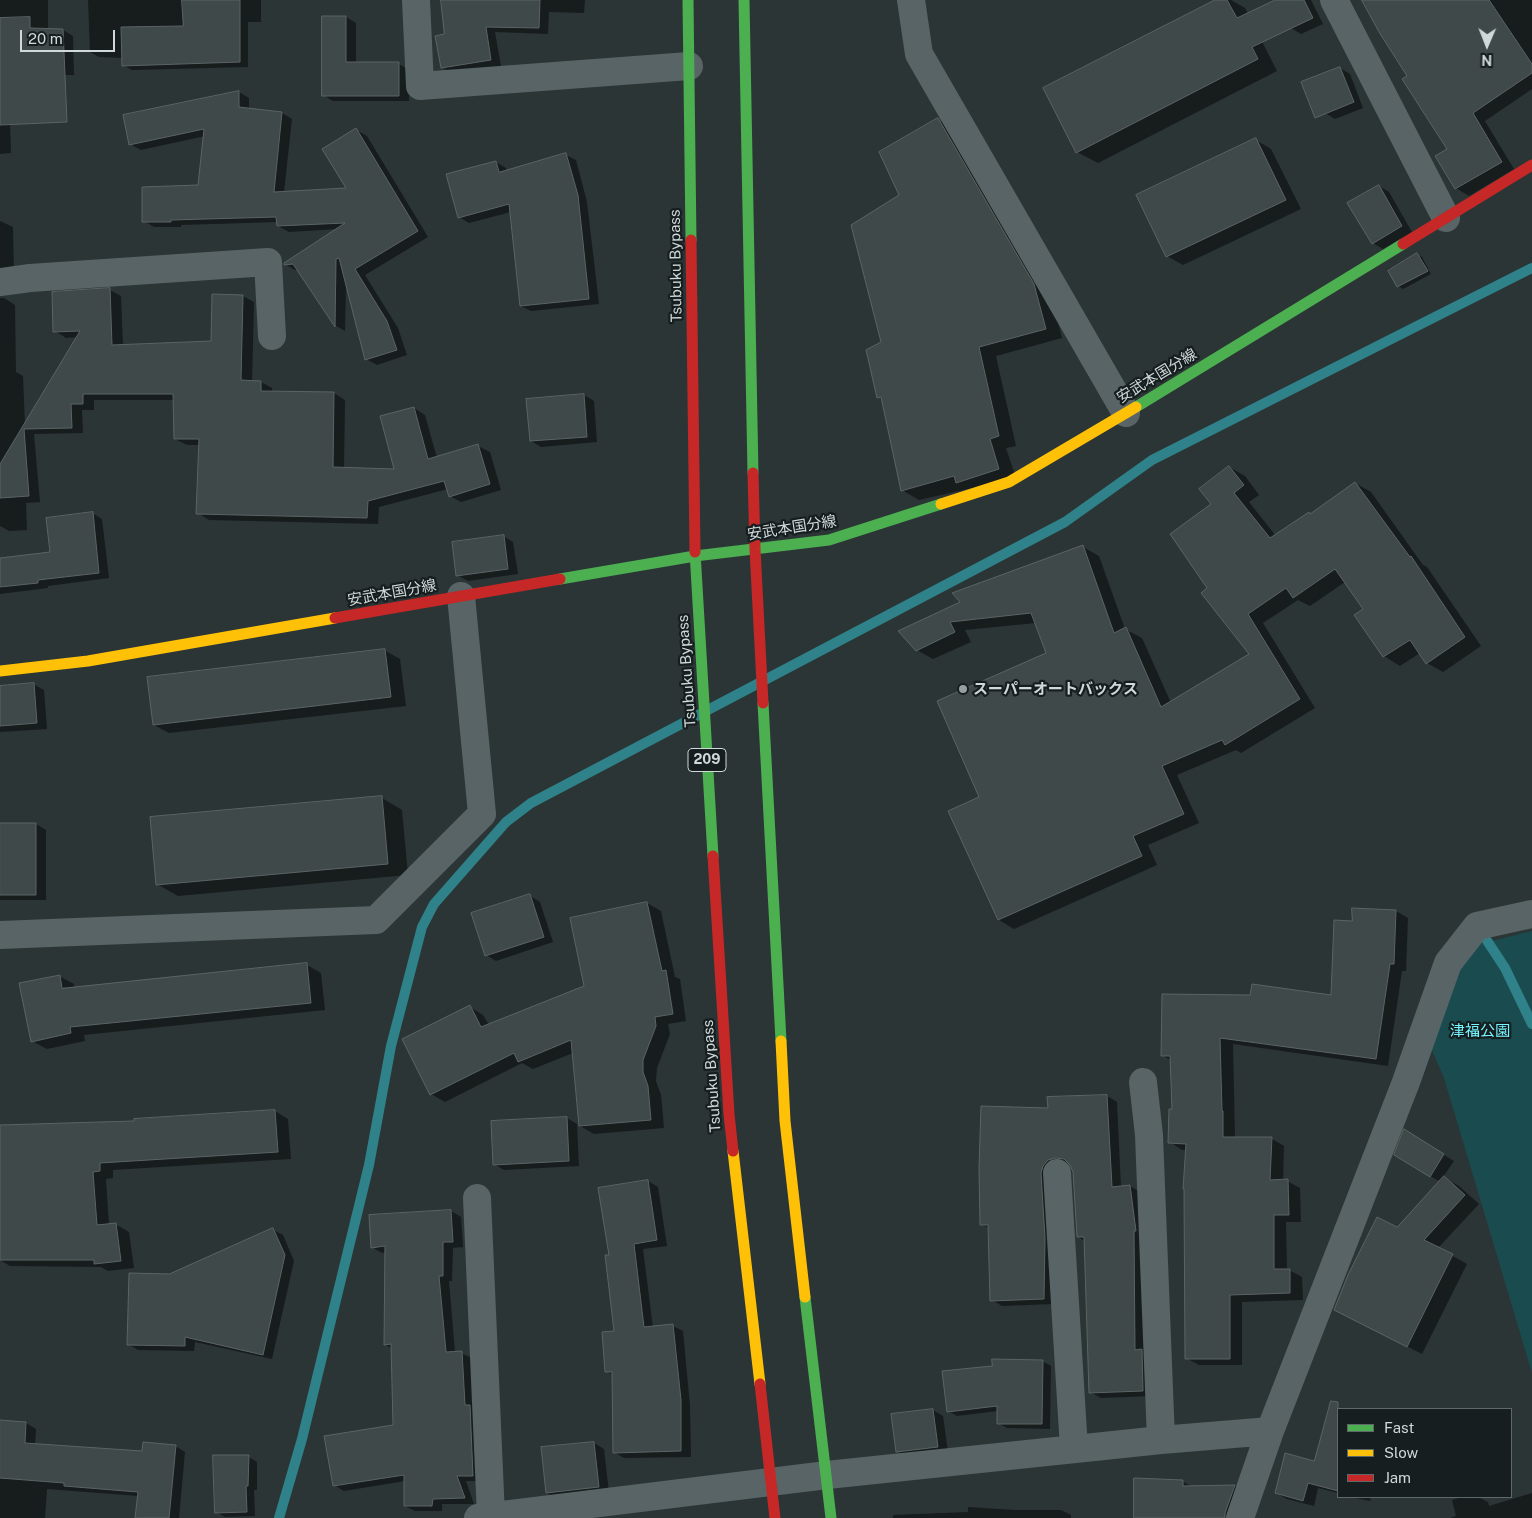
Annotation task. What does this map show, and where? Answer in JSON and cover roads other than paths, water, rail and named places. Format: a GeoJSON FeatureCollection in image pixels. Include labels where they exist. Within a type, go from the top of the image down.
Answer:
{"type":"FeatureCollection","features":[{"type":"Feature","properties":{"kind":"main road","name":"Tsubuku Bypass"},"geometry":{"type":"LineString","coordinates":[[688,0],[695,556],[729,1114],[775,1518]]}},
{"type":"Feature","properties":{"kind":"main road"},"geometry":{"type":"LineString","coordinates":[[744,0],[755,549],[785,1122],[831,1518]]}},
{"type":"Feature","properties":{"kind":"main road","name":"安武本国分線"},"geometry":{"type":"LineString","coordinates":[[0,670],[88,661],[695,556],[829,540],[1009,482],[1126,413],[1532,165]]}},
{"type":"Feature","properties":{"kind":"street"},"geometry":{"type":"LineString","coordinates":[[416,0],[420,86],[689,66]]}},
{"type":"Feature","properties":{"kind":"street"},"geometry":{"type":"LineString","coordinates":[[911,0],[919,54],[1126,413]]}},
{"type":"Feature","properties":{"kind":"street"},"geometry":{"type":"LineString","coordinates":[[1334,0],[1446,218]]}},
{"type":"Feature","properties":{"kind":"street"},"geometry":{"type":"LineString","coordinates":[[0,282],[268,262],[272,336]]}},
{"type":"Feature","properties":{"kind":"street"},"geometry":{"type":"LineString","coordinates":[[0,935],[376,920],[482,814],[461,596]]}},
{"type":"Feature","properties":{"kind":"street"},"geometry":{"type":"LineString","coordinates":[[1240,1518],[1270,1431],[1403,1091],[1448,963],[1477,926],[1532,914]]}},
{"type":"Feature","properties":{"kind":"street"},"geometry":{"type":"LineString","coordinates":[[1143,1082],[1149,1135],[1161,1440]]}},
{"type":"Feature","properties":{"kind":"street"},"geometry":{"type":"LineString","coordinates":[[1057,1173],[1074,1449]]}},
{"type":"Feature","properties":{"kind":"street"},"geometry":{"type":"LineString","coordinates":[[477,1198],[484,1517],[827,1475],[1161,1440],[1270,1431]]}},
{"type":"Feature","properties":{"kind":"waterway"},"geometry":{"type":"LineString","coordinates":[[279,1518],[302,1439],[369,1165],[391,1046],[422,927],[434,904],[506,822],[531,803],[1065,522],[1152,460],[1532,268]]}},
{"type":"Feature","properties":{"kind":"waterway"},"geometry":{"type":"LineString","coordinates":[[1478,927],[1505,968],[1532,1024]]}},
{"type":"Feature","properties":{"kind":"place","name":"スーパーオートバックス"},"geometry":{"type":"Point","coordinates":[963,689]}},
{"type":"Feature","properties":{"kind":"park label","name":"津福公園"},"geometry":{"type":"Point","coordinates":[1480,1031]}}]}
